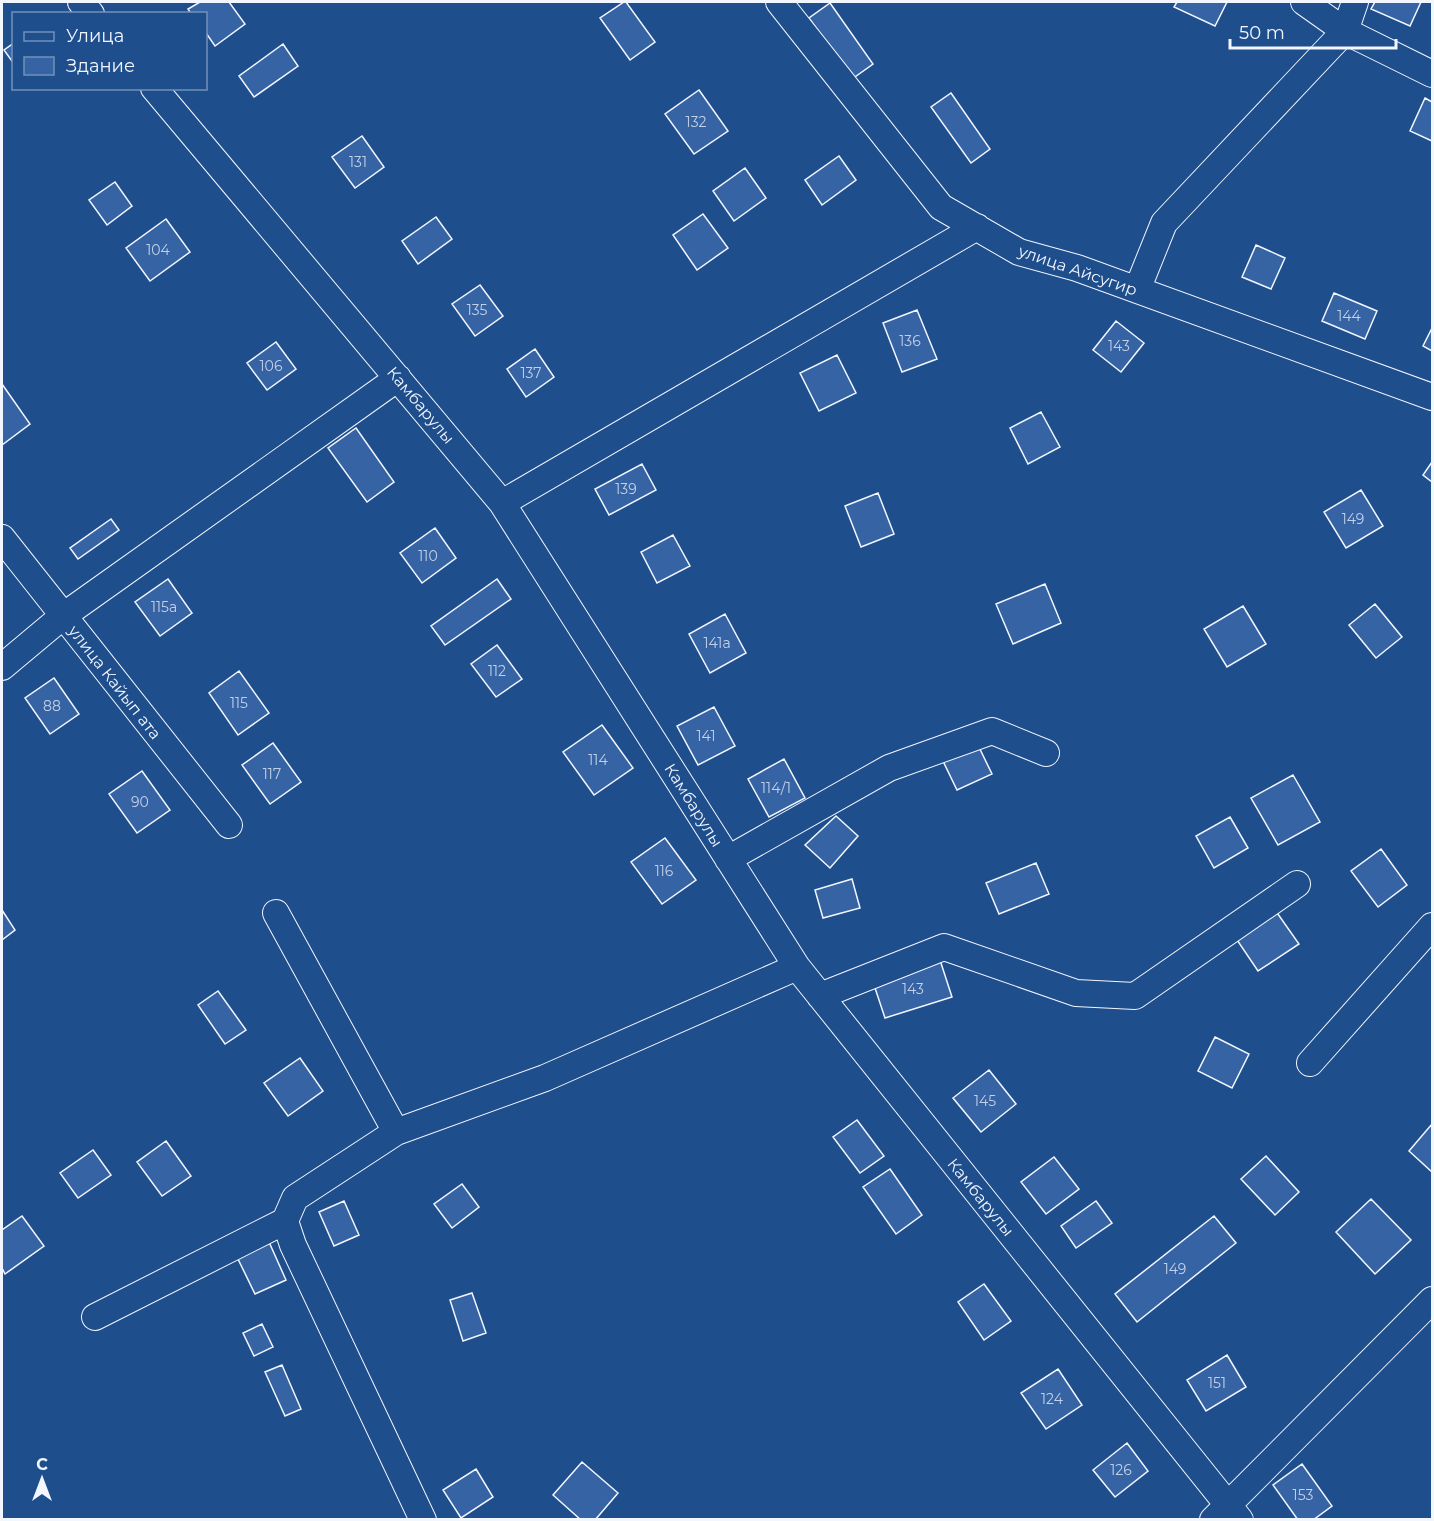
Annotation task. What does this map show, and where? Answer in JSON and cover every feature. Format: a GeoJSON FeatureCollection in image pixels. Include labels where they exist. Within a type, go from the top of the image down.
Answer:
{"type":"FeatureCollection","features":[{"type":"Feature","properties":{"kind":"street","name":"улица Айсугир"},"geometry":{"type":"LineString","coordinates":[[778,2],[941,207],[1019,252],[1077,268],[1432,397]]}},
{"type":"Feature","properties":{"kind":"street"},"geometry":{"type":"LineString","coordinates":[[1304,2],[1345,31],[1432,74]]}},
{"type":"Feature","properties":{"kind":"street"},"geometry":{"type":"LineString","coordinates":[[1137,290],[1164,223],[1345,31],[1355,2]]}},
{"type":"Feature","properties":{"kind":"street","name":"Камбарулы"},"geometry":{"type":"LineString","coordinates":[[156,90],[502,503],[797,967],[1227,1514]]}},
{"type":"Feature","properties":{"kind":"street"},"geometry":{"type":"LineString","coordinates":[[502,503],[977,228]]}},
{"type":"Feature","properties":{"kind":"street"},"geometry":{"type":"LineString","coordinates":[[2,667],[63,616],[398,378]]}},
{"type":"Feature","properties":{"kind":"street","name":"улица Кайып ата"},"geometry":{"type":"LineString","coordinates":[[2,538],[228,825]]}},
{"type":"Feature","properties":{"kind":"street"},"geometry":{"type":"LineString","coordinates":[[728,859],[889,768],[992,731],[1046,753]]}},
{"type":"Feature","properties":{"kind":"street"},"geometry":{"type":"LineString","coordinates":[[820,996],[944,947],[1076,993],[1135,996],[1298,884]]}},
{"type":"Feature","properties":{"kind":"street"},"geometry":{"type":"LineString","coordinates":[[276,913],[396,1132]]}},
{"type":"Feature","properties":{"kind":"street"},"geometry":{"type":"LineString","coordinates":[[1310,1063],[1432,926]]}},
{"type":"Feature","properties":{"kind":"street"},"geometry":{"type":"LineString","coordinates":[[95,1317],[285,1221],[295,1197],[396,1132],[545,1078],[797,967]]}},
{"type":"Feature","properties":{"kind":"street"},"geometry":{"type":"LineString","coordinates":[[285,1221],[293,1245],[423,1520]]}},
{"type":"Feature","properties":{"kind":"street"},"geometry":{"type":"LineString","coordinates":[[1227,1514],[1432,1300]]}},
{"type":"Feature","properties":{"kind":"building"},"geometry":{"type":"Polygon","coordinates":[[[200,2],[229,2],[245,24],[215,46],[207,34],[207,12],[190,12],[188,9],[200,2]]]}},
{"type":"Feature","properties":{"kind":"building"},"geometry":{"type":"Polygon","coordinates":[[[624,2],[655,42],[630,60],[600,18],[624,2]]]}},
{"type":"Feature","properties":{"kind":"building"},"geometry":{"type":"Polygon","coordinates":[[[1177,2],[1227,2],[1215,26],[1174,7],[1177,2]]]}},
{"type":"Feature","properties":{"kind":"building"},"geometry":{"type":"Polygon","coordinates":[[[1375,2],[1421,2],[1410,26],[1371,9],[1375,2]]]}},
{"type":"Feature","properties":{"kind":"building"},"geometry":{"type":"Polygon","coordinates":[[[830,3],[873,64],[852,79],[809,18],[830,3]]]}},
{"type":"Feature","properties":{"kind":"building"},"geometry":{"type":"Polygon","coordinates":[[[12,44],[12,61],[4,50],[12,44]]]}},
{"type":"Feature","properties":{"kind":"building"},"geometry":{"type":"Polygon","coordinates":[[[283,44],[298,66],[254,97],[239,76],[283,44]]]}},
{"type":"Feature","properties":{"kind":"building"},"geometry":{"type":"Polygon","coordinates":[[[699,90],[728,131],[694,154],[665,114],[699,90]]]}},
{"type":"Feature","properties":{"kind":"building"},"geometry":{"type":"Polygon","coordinates":[[[951,93],[990,149],[971,163],[931,107],[951,93]]]}},
{"type":"Feature","properties":{"kind":"building"},"geometry":{"type":"Polygon","coordinates":[[[1425,98],[1432,102],[1432,141],[1410,131],[1425,98]]]}},
{"type":"Feature","properties":{"kind":"building"},"geometry":{"type":"Polygon","coordinates":[[[362,136],[384,167],[355,188],[332,157],[362,136]]]}},
{"type":"Feature","properties":{"kind":"building"},"geometry":{"type":"Polygon","coordinates":[[[839,156],[856,180],[822,205],[805,180],[839,156]]]}},
{"type":"Feature","properties":{"kind":"building"},"geometry":{"type":"Polygon","coordinates":[[[745,168],[766,198],[734,221],[713,191],[745,168]]]}},
{"type":"Feature","properties":{"kind":"building"},"geometry":{"type":"Polygon","coordinates":[[[115,182],[132,206],[107,225],[89,200],[115,182]]]}},
{"type":"Feature","properties":{"kind":"building"},"geometry":{"type":"Polygon","coordinates":[[[703,214],[728,248],[697,270],[673,235],[703,214]]]}},
{"type":"Feature","properties":{"kind":"building"},"geometry":{"type":"Polygon","coordinates":[[[436,217],[452,239],[418,264],[402,241],[436,217]]]}},
{"type":"Feature","properties":{"kind":"building"},"geometry":{"type":"Polygon","coordinates":[[[166,219],[190,252],[150,281],[126,248],[166,219]]]}},
{"type":"Feature","properties":{"kind":"building"},"geometry":{"type":"Polygon","coordinates":[[[1256,245],[1285,258],[1271,289],[1242,277],[1256,245]]]}},
{"type":"Feature","properties":{"kind":"building"},"geometry":{"type":"Polygon","coordinates":[[[480,285],[503,316],[475,336],[452,304],[480,285]]]}},
{"type":"Feature","properties":{"kind":"building"},"geometry":{"type":"Polygon","coordinates":[[[1334,293],[1377,311],[1365,339],[1322,321],[1334,293]]]}},
{"type":"Feature","properties":{"kind":"building"},"geometry":{"type":"Polygon","coordinates":[[[917,310],[937,359],[902,372],[883,323],[917,310]]]}},
{"type":"Feature","properties":{"kind":"building"},"geometry":{"type":"Polygon","coordinates":[[[1116,321],[1144,343],[1121,372],[1093,350],[1116,321]]]}},
{"type":"Feature","properties":{"kind":"building"},"geometry":{"type":"Polygon","coordinates":[[[1432,328],[1432,351],[1423,346],[1432,328]]]}},
{"type":"Feature","properties":{"kind":"building"},"geometry":{"type":"Polygon","coordinates":[[[276,342],[296,369],[267,390],[247,363],[276,342]]]}},
{"type":"Feature","properties":{"kind":"building"},"geometry":{"type":"Polygon","coordinates":[[[535,349],[554,377],[526,397],[507,369],[535,349]]]}},
{"type":"Feature","properties":{"kind":"building"},"geometry":{"type":"Polygon","coordinates":[[[837,355],[856,393],[819,411],[800,373],[837,355]]]}},
{"type":"Feature","properties":{"kind":"building"},"geometry":{"type":"Polygon","coordinates":[[[2,384],[30,424],[2,445],[2,384]]]}},
{"type":"Feature","properties":{"kind":"building"},"geometry":{"type":"Polygon","coordinates":[[[1041,412],[1060,447],[1028,464],[1010,428],[1041,412]]]}},
{"type":"Feature","properties":{"kind":"building"},"geometry":{"type":"Polygon","coordinates":[[[356,428],[394,482],[367,502],[328,448],[356,428]]]}},
{"type":"Feature","properties":{"kind":"building"},"geometry":{"type":"Polygon","coordinates":[[[1432,462],[1432,482],[1423,475],[1432,462]]]}},
{"type":"Feature","properties":{"kind":"building"},"geometry":{"type":"Polygon","coordinates":[[[642,464],[656,490],[609,515],[595,489],[642,464]]]}},
{"type":"Feature","properties":{"kind":"building"},"geometry":{"type":"Polygon","coordinates":[[[1361,490],[1383,526],[1346,548],[1324,512],[1361,490]]]}},
{"type":"Feature","properties":{"kind":"building"},"geometry":{"type":"Polygon","coordinates":[[[878,493],[894,534],[861,547],[845,506],[878,493]]]}},
{"type":"Feature","properties":{"kind":"building"},"geometry":{"type":"Polygon","coordinates":[[[111,519],[119,530],[78,559],[70,548],[111,519]]]}},
{"type":"Feature","properties":{"kind":"building"},"geometry":{"type":"Polygon","coordinates":[[[435,528],[456,558],[422,583],[400,553],[435,528]]]}},
{"type":"Feature","properties":{"kind":"building"},"geometry":{"type":"Polygon","coordinates":[[[673,535],[690,566],[657,583],[641,552],[673,535]]]}},
{"type":"Feature","properties":{"kind":"building"},"geometry":{"type":"Polygon","coordinates":[[[168,579],[192,613],[160,636],[135,602],[168,579]]]}},
{"type":"Feature","properties":{"kind":"building"},"geometry":{"type":"Polygon","coordinates":[[[497,579],[511,599],[445,645],[431,626],[497,579]]]}},
{"type":"Feature","properties":{"kind":"building"},"geometry":{"type":"Polygon","coordinates":[[[1045,584],[1061,623],[1013,644],[996,604],[1045,584]]]}},
{"type":"Feature","properties":{"kind":"building"},"geometry":{"type":"Polygon","coordinates":[[[1375,604],[1402,637],[1376,658],[1349,625],[1375,604]]]}},
{"type":"Feature","properties":{"kind":"building"},"geometry":{"type":"Polygon","coordinates":[[[1243,606],[1266,644],[1227,667],[1204,629],[1243,606]]]}},
{"type":"Feature","properties":{"kind":"building"},"geometry":{"type":"Polygon","coordinates":[[[725,614],[746,653],[710,673],[689,634],[725,614]]]}},
{"type":"Feature","properties":{"kind":"building"},"geometry":{"type":"Polygon","coordinates":[[[497,645],[522,679],[496,697],[471,664],[497,645]]]}},
{"type":"Feature","properties":{"kind":"building"},"geometry":{"type":"Polygon","coordinates":[[[239,671],[269,713],[238,735],[209,693],[239,671]]]}},
{"type":"Feature","properties":{"kind":"building"},"geometry":{"type":"Polygon","coordinates":[[[54,678],[79,714],[50,734],[25,698],[54,678]]]}},
{"type":"Feature","properties":{"kind":"building"},"geometry":{"type":"Polygon","coordinates":[[[714,707],[735,746],[698,765],[677,726],[714,707]]]}},
{"type":"Feature","properties":{"kind":"building"},"geometry":{"type":"Polygon","coordinates":[[[602,725],[633,768],[594,795],[563,752],[602,725]]]}},
{"type":"Feature","properties":{"kind":"building"},"geometry":{"type":"Polygon","coordinates":[[[976,741],[992,774],[957,790],[941,757],[976,741]]]}},
{"type":"Feature","properties":{"kind":"building"},"geometry":{"type":"Polygon","coordinates":[[[273,743],[301,782],[270,804],[242,765],[273,743]]]}},
{"type":"Feature","properties":{"kind":"building"},"geometry":{"type":"Polygon","coordinates":[[[784,759],[805,798],[769,817],[748,779],[784,759]]]}},
{"type":"Feature","properties":{"kind":"building"},"geometry":{"type":"Polygon","coordinates":[[[142,771],[170,810],[137,833],[109,794],[142,771]]]}},
{"type":"Feature","properties":{"kind":"building"},"geometry":{"type":"Polygon","coordinates":[[[1293,775],[1320,822],[1278,845],[1251,798],[1293,775]]]}},
{"type":"Feature","properties":{"kind":"building"},"geometry":{"type":"Polygon","coordinates":[[[836,816],[858,836],[830,868],[805,845],[836,816]]]}},
{"type":"Feature","properties":{"kind":"building"},"geometry":{"type":"Polygon","coordinates":[[[1230,817],[1248,848],[1214,868],[1196,836],[1230,817]]]}},
{"type":"Feature","properties":{"kind":"building"},"geometry":{"type":"Polygon","coordinates":[[[665,838],[696,880],[662,904],[631,862],[665,838]]]}},
{"type":"Feature","properties":{"kind":"building"},"geometry":{"type":"Polygon","coordinates":[[[1381,849],[1407,885],[1378,907],[1351,871],[1381,849]]]}},
{"type":"Feature","properties":{"kind":"building"},"geometry":{"type":"Polygon","coordinates":[[[1036,863],[1049,894],[999,914],[986,883],[1036,863]]]}},
{"type":"Feature","properties":{"kind":"building"},"geometry":{"type":"Polygon","coordinates":[[[852,879],[860,908],[823,918],[815,890],[852,879]]]}},
{"type":"Feature","properties":{"kind":"building"},"geometry":{"type":"Polygon","coordinates":[[[1273,907],[1299,944],[1258,971],[1233,934],[1273,907]]]}},
{"type":"Feature","properties":{"kind":"building"},"geometry":{"type":"Polygon","coordinates":[[[2,910],[15,930],[2,940],[2,910]]]}},
{"type":"Feature","properties":{"kind":"building"},"geometry":{"type":"Polygon","coordinates":[[[940,960],[952,997],[885,1018],[873,982],[940,960]]]}},
{"type":"Feature","properties":{"kind":"building"},"geometry":{"type":"Polygon","coordinates":[[[218,991],[246,1030],[225,1044],[198,1005],[218,991]]]}},
{"type":"Feature","properties":{"kind":"building"},"geometry":{"type":"Polygon","coordinates":[[[1215,1037],[1249,1054],[1232,1088],[1198,1071],[1215,1037]]]}},
{"type":"Feature","properties":{"kind":"building"},"geometry":{"type":"Polygon","coordinates":[[[300,1058],[323,1091],[288,1116],[264,1083],[300,1058]]]}},
{"type":"Feature","properties":{"kind":"building"},"geometry":{"type":"Polygon","coordinates":[[[989,1070],[1016,1104],[981,1132],[953,1098],[989,1070]]]}},
{"type":"Feature","properties":{"kind":"building"},"geometry":{"type":"Polygon","coordinates":[[[857,1120],[884,1156],[860,1173],[833,1137],[857,1120]]]}},
{"type":"Feature","properties":{"kind":"building"},"geometry":{"type":"Polygon","coordinates":[[[1432,1124],[1432,1172],[1409,1151],[1432,1124]]]}},
{"type":"Feature","properties":{"kind":"building"},"geometry":{"type":"Polygon","coordinates":[[[166,1141],[191,1176],[162,1196],[137,1162],[166,1141]]]}},
{"type":"Feature","properties":{"kind":"building"},"geometry":{"type":"Polygon","coordinates":[[[93,1150],[111,1175],[78,1198],[60,1173],[93,1150]]]}},
{"type":"Feature","properties":{"kind":"building"},"geometry":{"type":"Polygon","coordinates":[[[1266,1156],[1299,1192],[1275,1215],[1241,1179],[1266,1156]]]}},
{"type":"Feature","properties":{"kind":"building"},"geometry":{"type":"Polygon","coordinates":[[[1054,1157],[1079,1189],[1046,1214],[1021,1182],[1054,1157]]]}},
{"type":"Feature","properties":{"kind":"building"},"geometry":{"type":"Polygon","coordinates":[[[890,1169],[922,1215],[896,1234],[863,1187],[890,1169]]]}},
{"type":"Feature","properties":{"kind":"building"},"geometry":{"type":"Polygon","coordinates":[[[462,1184],[479,1207],[452,1228],[434,1204],[462,1184]]]}},
{"type":"Feature","properties":{"kind":"building"},"geometry":{"type":"Polygon","coordinates":[[[1371,1199],[1411,1240],[1375,1274],[1336,1232],[1371,1199]]]}},
{"type":"Feature","properties":{"kind":"building"},"geometry":{"type":"Polygon","coordinates":[[[344,1201],[359,1235],[334,1246],[319,1212],[344,1201]]]}},
{"type":"Feature","properties":{"kind":"building"},"geometry":{"type":"Polygon","coordinates":[[[1096,1201],[1112,1223],[1076,1248],[1061,1226],[1096,1201]]]}},
{"type":"Feature","properties":{"kind":"building"},"geometry":{"type":"Polygon","coordinates":[[[22,1216],[44,1246],[5,1274],[2,1268],[2,1230],[22,1216]]]}},
{"type":"Feature","properties":{"kind":"building"},"geometry":{"type":"Polygon","coordinates":[[[1214,1216],[1236,1243],[1137,1322],[1115,1294],[1214,1216]]]}},
{"type":"Feature","properties":{"kind":"building"},"geometry":{"type":"Polygon","coordinates":[[[269,1242],[286,1280],[255,1294],[237,1257],[269,1242]]]}},
{"type":"Feature","properties":{"kind":"building"},"geometry":{"type":"Polygon","coordinates":[[[984,1284],[1011,1321],[984,1340],[958,1302],[984,1284]]]}},
{"type":"Feature","properties":{"kind":"building"},"geometry":{"type":"Polygon","coordinates":[[[472,1293],[486,1333],[463,1341],[450,1300],[472,1293]]]}},
{"type":"Feature","properties":{"kind":"building"},"geometry":{"type":"Polygon","coordinates":[[[262,1324],[273,1347],[254,1356],[243,1333],[262,1324]]]}},
{"type":"Feature","properties":{"kind":"building"},"geometry":{"type":"Polygon","coordinates":[[[1227,1355],[1246,1387],[1206,1411],[1187,1380],[1227,1355]]]}},
{"type":"Feature","properties":{"kind":"building"},"geometry":{"type":"Polygon","coordinates":[[[282,1365],[301,1409],[285,1416],[265,1372],[282,1365]]]}},
{"type":"Feature","properties":{"kind":"building"},"geometry":{"type":"Polygon","coordinates":[[[1058,1369],[1082,1405],[1046,1429],[1021,1393],[1058,1369]]]}},
{"type":"Feature","properties":{"kind":"building"},"geometry":{"type":"Polygon","coordinates":[[[1127,1443],[1148,1471],[1115,1497],[1093,1470],[1127,1443]]]}},
{"type":"Feature","properties":{"kind":"building"},"geometry":{"type":"Polygon","coordinates":[[[582,1462],[618,1493],[595,1520],[581,1520],[553,1495],[582,1462]]]}},
{"type":"Feature","properties":{"kind":"building"},"geometry":{"type":"Polygon","coordinates":[[[1302,1464],[1332,1506],[1313,1520],[1298,1520],[1273,1485],[1302,1464]]]}},
{"type":"Feature","properties":{"kind":"building"},"geometry":{"type":"Polygon","coordinates":[[[476,1469],[493,1497],[461,1518],[443,1490],[476,1469]]]}}]}
